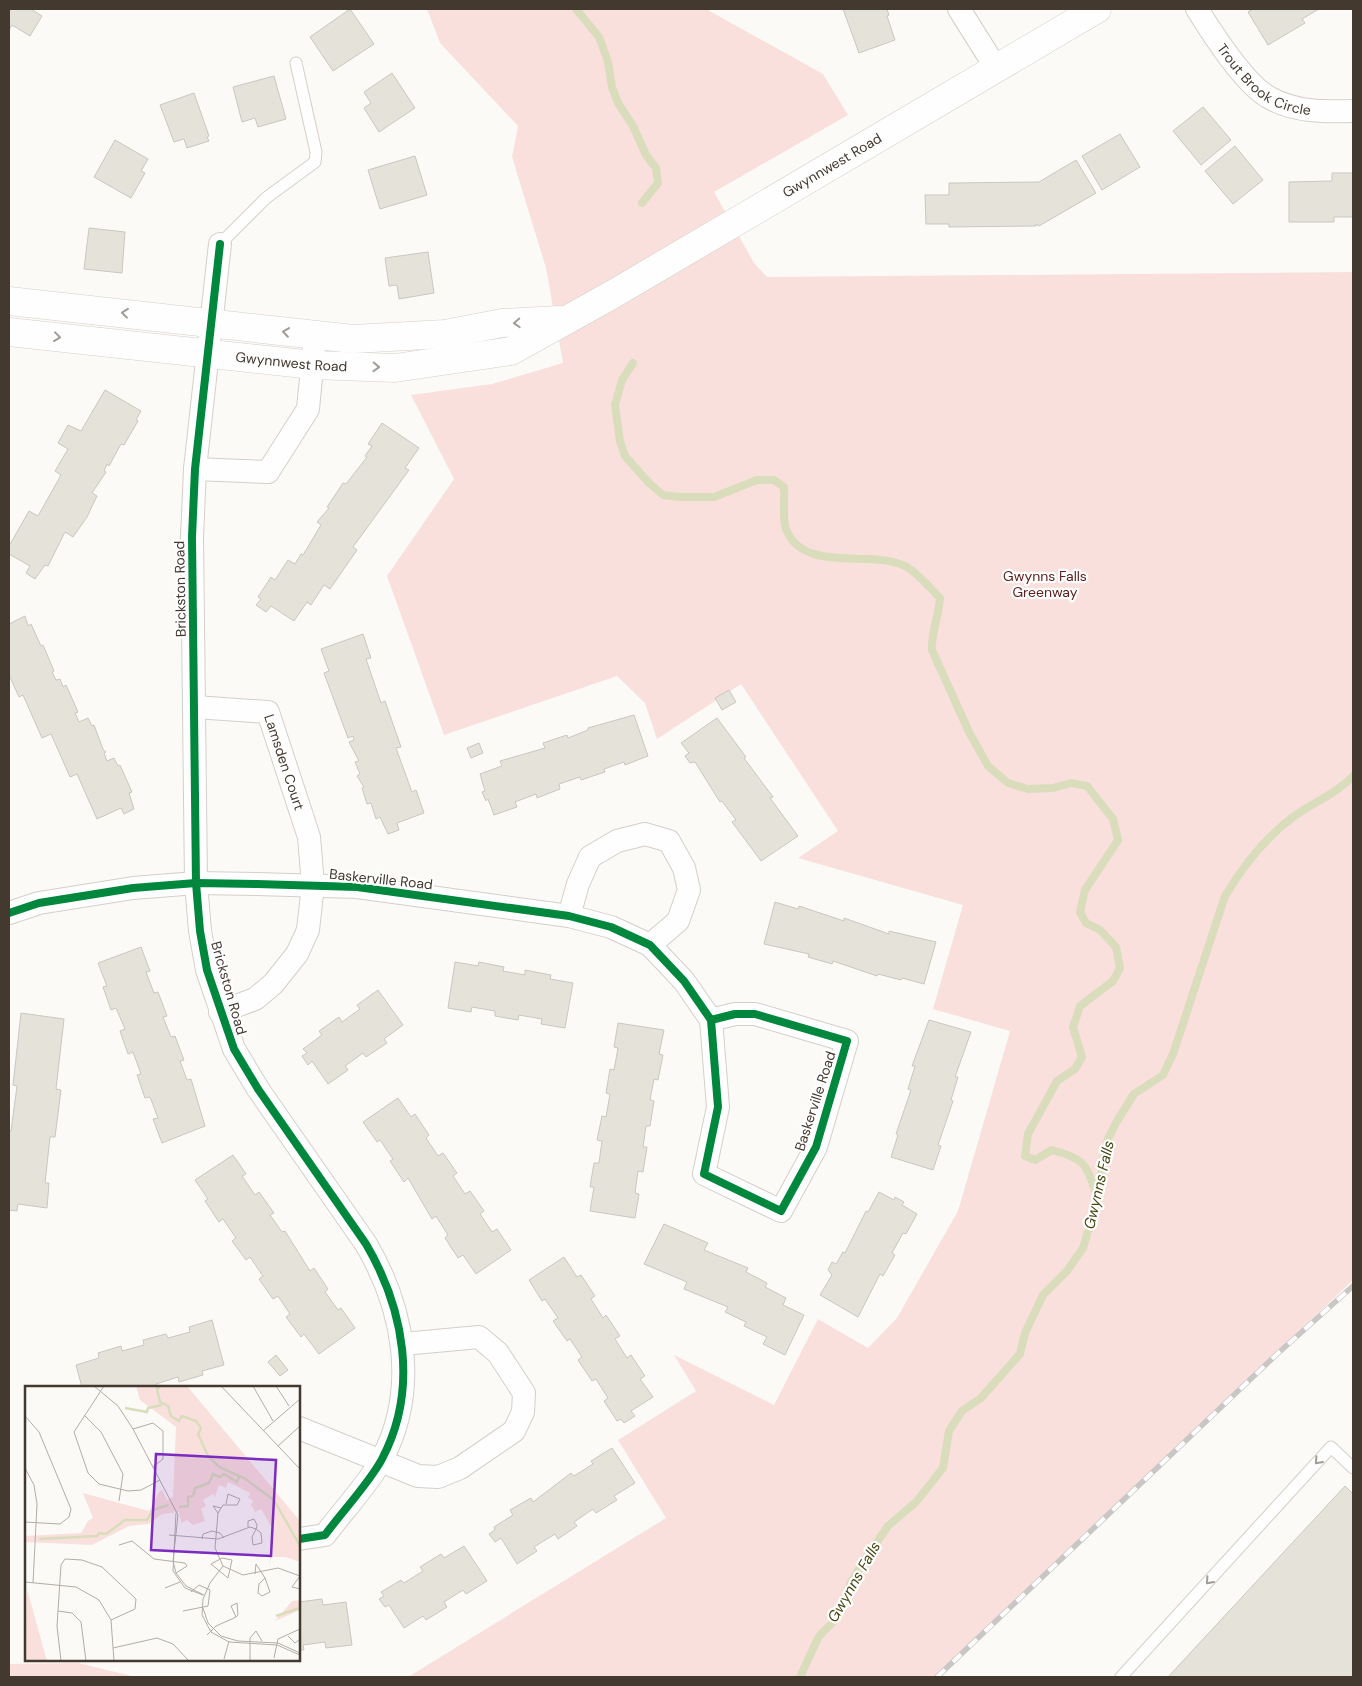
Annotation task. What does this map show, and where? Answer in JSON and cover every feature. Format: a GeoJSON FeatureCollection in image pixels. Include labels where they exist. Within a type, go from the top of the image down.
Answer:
{"type":"FeatureCollection","features":[{"type":"Feature","properties":{"kind":"street"},"geometry":{"type":"LineString","coordinates":[[959,9],[996,68]]}},
{"type":"Feature","properties":{"kind":"street","name":"Gwynnwest Road"},"geometry":{"type":"LineString","coordinates":[[9,332],[313,365],[395,368],[511,351],[1097,9]]}},
{"type":"Feature","properties":{"kind":"street","name":"Trout Brook Circle"},"geometry":{"type":"LineString","coordinates":[[1198,9],[1216,40],[1246,76],[1269,98],[1293,107],[1323,112],[1353,111]]}},
{"type":"Feature","properties":{"kind":"street","name":"Brickston Road"},"geometry":{"type":"LineString","coordinates":[[220,244],[195,469],[192,537],[196,884],[200,931],[208,970],[220,1012],[234,1049],[258,1089],[366,1244],[380,1268],[397,1314],[403,1344],[401,1402],[397,1422],[381,1460],[324,1536],[300,1538]]}},
{"type":"Feature","properties":{"kind":"street","name":"Gwynnwest Road"},"geometry":{"type":"LineString","coordinates":[[9,301],[353,339],[445,334],[502,324],[566,320]]}},
{"type":"Feature","properties":{"kind":"street"},"geometry":{"type":"LineString","coordinates":[[195,469],[268,472],[308,409],[316,336]]}},
{"type":"Feature","properties":{"kind":"street","name":"Lamsden Court"},"geometry":{"type":"LineString","coordinates":[[194,707],[268,712],[310,838],[313,885]]}},
{"type":"Feature","properties":{"kind":"street"},"geometry":{"type":"LineString","coordinates":[[569,916],[578,884],[590,857],[617,841],[645,834],[669,841],[684,868],[689,890],[678,921],[650,945]]}},
{"type":"Feature","properties":{"kind":"street","name":"Baskerville Road"},"geometry":{"type":"LineString","coordinates":[[9,913],[39,903],[133,888],[196,884],[313,885],[357,887],[569,916],[611,928],[650,945],[684,981],[711,1020],[718,1107],[704,1174],[782,1211],[816,1147],[848,1040],[755,1014],[736,1014],[711,1020]]}},
{"type":"Feature","properties":{"kind":"street"},"geometry":{"type":"LineString","coordinates":[[220,1012],[255,999],[286,970],[308,930],[313,885]]}},
{"type":"Feature","properties":{"kind":"street"},"geometry":{"type":"LineString","coordinates":[[300,1428],[418,1476],[438,1477],[460,1468],[514,1431],[523,1412],[524,1393],[498,1353],[479,1337],[403,1344]]}},
{"type":"Feature","properties":{"kind":"lane"},"geometry":{"type":"LineString","coordinates":[[220,244],[266,198],[314,162],[316,152],[296,63]]}},
{"type":"Feature","properties":{"kind":"lane"},"geometry":{"type":"LineString","coordinates":[[1121,1677],[1331,1447],[1353,1468]]}},
{"type":"Feature","properties":{"kind":"green space","name":"Gwynns Falls Greenway"},"geometry":{"type":"Polygon","coordinates":[[[427,9],[706,9],[823,74],[848,115],[714,192],[754,263],[767,277],[1353,272],[1353,1280],[935,1677],[408,1677],[666,1518],[618,1440],[696,1391],[674,1355],[774,1405],[818,1319],[868,1348],[897,1318],[958,1211],[1010,1031],[933,1009],[963,905],[798,858],[838,831],[741,684],[657,739],[645,703],[617,676],[444,735],[387,576],[454,479],[411,395],[492,384],[563,363],[546,268],[512,157],[518,126],[440,43],[427,9]]]}},
{"type":"Feature","properties":{"kind":"green space"},"geometry":{"type":"Polygon","coordinates":[[[78,1663],[136,1677],[9,1677],[9,1664],[78,1663]]]}},
{"type":"Feature","properties":{"kind":"building"},"geometry":{"type":"Polygon","coordinates":[[[9,9],[31,9],[42,16],[30,36],[12,25],[9,30],[9,9]]]}},
{"type":"Feature","properties":{"kind":"building"},"geometry":{"type":"Polygon","coordinates":[[[350,9],[374,44],[333,71],[310,37],[350,9]]]}},
{"type":"Feature","properties":{"kind":"building"},"geometry":{"type":"Polygon","coordinates":[[[843,9],[887,9],[889,15],[887,16],[895,40],[859,53],[843,9]]]}},
{"type":"Feature","properties":{"kind":"building"},"geometry":{"type":"Polygon","coordinates":[[[1253,9],[1319,9],[1302,19],[1305,23],[1268,45],[1248,12],[1253,9]]]}},
{"type":"Feature","properties":{"kind":"building"},"geometry":{"type":"Polygon","coordinates":[[[392,73],[415,108],[379,132],[364,108],[371,103],[364,92],[392,73]]]}},
{"type":"Feature","properties":{"kind":"building"},"geometry":{"type":"Polygon","coordinates":[[[274,76],[286,119],[258,127],[255,118],[242,122],[233,87],[274,76]]]}},
{"type":"Feature","properties":{"kind":"building"},"geometry":{"type":"Polygon","coordinates":[[[194,93],[209,141],[187,148],[184,139],[174,142],[160,105],[194,93]]]}},
{"type":"Feature","properties":{"kind":"building"},"geometry":{"type":"Polygon","coordinates":[[[1203,107],[1231,140],[1201,165],[1173,131],[1203,107]]]}},
{"type":"Feature","properties":{"kind":"building"},"geometry":{"type":"Polygon","coordinates":[[[1120,134],[1140,167],[1102,190],[1082,156],[1120,134]]]}},
{"type":"Feature","properties":{"kind":"building"},"geometry":{"type":"Polygon","coordinates":[[[115,140],[148,159],[141,171],[145,173],[131,198],[94,177],[115,140]]]}},
{"type":"Feature","properties":{"kind":"building"},"geometry":{"type":"Polygon","coordinates":[[[1235,146],[1263,180],[1233,204],[1205,171],[1235,146]]]}},
{"type":"Feature","properties":{"kind":"building"},"geometry":{"type":"Polygon","coordinates":[[[415,156],[427,195],[380,209],[368,170],[415,156]]]}},
{"type":"Feature","properties":{"kind":"building"},"geometry":{"type":"Polygon","coordinates":[[[1076,160],[1096,193],[1039,226],[1036,224],[1036,226],[949,227],[949,224],[926,224],[925,195],[949,195],[949,183],[1039,182],[1076,160]]]}},
{"type":"Feature","properties":{"kind":"building"},"geometry":{"type":"Polygon","coordinates":[[[1332,173],[1353,173],[1353,217],[1334,217],[1334,222],[1289,222],[1289,182],[1332,181],[1332,173]]]}},
{"type":"Feature","properties":{"kind":"building"},"geometry":{"type":"Polygon","coordinates":[[[89,228],[125,232],[122,273],[84,269],[89,228]]]}},
{"type":"Feature","properties":{"kind":"building"},"geometry":{"type":"Polygon","coordinates":[[[428,252],[434,293],[399,299],[397,285],[389,286],[385,258],[428,252]]]}},
{"type":"Feature","properties":{"kind":"building"},"geometry":{"type":"Polygon","coordinates":[[[105,390],[141,411],[136,420],[138,421],[124,445],[121,444],[109,466],[107,464],[104,471],[106,472],[92,493],[97,496],[87,517],[73,537],[65,532],[48,566],[45,565],[35,579],[26,573],[30,566],[9,554],[9,546],[29,511],[38,516],[61,475],[55,471],[68,449],[58,443],[68,425],[81,431],[105,390]]]}},
{"type":"Feature","properties":{"kind":"building"},"geometry":{"type":"Polygon","coordinates":[[[382,423],[419,448],[405,468],[409,470],[353,547],[357,550],[330,589],[324,585],[311,605],[307,602],[294,621],[271,606],[266,612],[256,605],[261,599],[258,597],[271,577],[275,580],[288,560],[295,564],[301,554],[303,555],[321,525],[317,522],[329,508],[327,507],[343,483],[346,484],[367,457],[365,456],[372,446],[368,444],[382,423]]]}},
{"type":"Feature","properties":{"kind":"building"},"geometry":{"type":"Polygon","coordinates":[[[25,616],[28,626],[31,624],[41,646],[43,645],[56,680],[60,679],[63,687],[66,685],[78,712],[75,713],[79,722],[88,718],[92,726],[94,725],[103,749],[106,752],[104,753],[107,761],[114,758],[118,766],[120,765],[132,792],[129,793],[134,809],[124,814],[121,808],[97,819],[77,774],[70,777],[51,734],[42,738],[23,695],[19,697],[9,675],[9,624],[25,616]]]}},
{"type":"Feature","properties":{"kind":"building"},"geometry":{"type":"Polygon","coordinates":[[[363,634],[371,658],[366,659],[381,703],[385,701],[401,747],[396,748],[412,792],[416,790],[424,813],[397,823],[399,830],[388,834],[380,817],[376,819],[371,803],[367,804],[362,788],[364,787],[357,776],[360,774],[355,762],[359,761],[349,742],[354,740],[353,736],[348,738],[324,673],[329,671],[321,649],[363,634]]]}},
{"type":"Feature","properties":{"kind":"building"},"geometry":{"type":"Polygon","coordinates":[[[729,690],[736,702],[722,710],[715,698],[729,690]]]}},
{"type":"Feature","properties":{"kind":"building"},"geometry":{"type":"Polygon","coordinates":[[[634,715],[648,756],[625,765],[624,762],[604,769],[605,772],[581,780],[580,777],[559,784],[560,789],[537,798],[536,794],[515,802],[517,807],[494,815],[488,799],[486,801],[482,792],[485,791],[480,774],[502,766],[500,761],[545,748],[543,743],[567,735],[568,738],[588,730],[588,728],[634,715]]]}},
{"type":"Feature","properties":{"kind":"building"},"geometry":{"type":"Polygon","coordinates":[[[717,718],[746,757],[744,758],[773,797],[770,798],[798,836],[761,861],[732,822],[736,820],[722,801],[720,802],[695,762],[690,763],[685,756],[689,753],[681,743],[717,718]]]}},
{"type":"Feature","properties":{"kind":"building"},"geometry":{"type":"Polygon","coordinates":[[[479,743],[483,753],[471,758],[467,748],[479,743]]]}},
{"type":"Feature","properties":{"kind":"building"},"geometry":{"type":"Polygon","coordinates":[[[775,902],[798,909],[799,906],[844,921],[844,918],[889,934],[889,931],[936,942],[924,984],[902,978],[901,980],[878,974],[877,976],[833,961],[832,964],[808,957],[809,954],[764,944],[775,902]]]}},
{"type":"Feature","properties":{"kind":"building"},"geometry":{"type":"Polygon","coordinates":[[[141,947],[150,971],[146,972],[154,993],[158,992],[167,1016],[163,1017],[171,1037],[175,1036],[184,1060],[180,1061],[187,1080],[191,1079],[205,1126],[162,1143],[153,1119],[158,1118],[150,1097],[145,1098],[137,1075],[141,1074],[133,1052],[128,1054],[120,1031],[125,1029],[116,1008],[111,1010],[103,987],[107,986],[98,963],[141,947]]]}},
{"type":"Feature","properties":{"kind":"building"},"geometry":{"type":"Polygon","coordinates":[[[455,962],[478,966],[479,962],[504,967],[503,971],[525,975],[525,970],[551,975],[550,979],[573,983],[565,1028],[541,1024],[542,1019],[519,1015],[518,1020],[495,1016],[495,1011],[472,1007],[471,1012],[448,1008],[455,962]]]}},
{"type":"Feature","properties":{"kind":"building"},"geometry":{"type":"Polygon","coordinates":[[[378,990],[403,1025],[384,1039],[387,1043],[366,1057],[363,1053],[345,1066],[348,1070],[328,1084],[312,1061],[308,1065],[302,1056],[307,1053],[303,1049],[322,1035],[319,1031],[339,1017],[342,1022],[360,1009],[357,1005],[378,990]]]}},
{"type":"Feature","properties":{"kind":"building"},"geometry":{"type":"Polygon","coordinates":[[[21,1013],[64,1019],[56,1089],[61,1090],[55,1137],[50,1137],[45,1183],[49,1183],[47,1208],[18,1204],[17,1211],[9,1210],[9,1131],[11,1131],[17,1086],[13,1085],[21,1013]]]}},
{"type":"Feature","properties":{"kind":"building"},"geometry":{"type":"Polygon","coordinates":[[[929,1020],[971,1032],[955,1077],[958,1077],[951,1100],[953,1101],[938,1145],[941,1146],[933,1170],[891,1157],[898,1135],[896,1134],[911,1090],[908,1089],[915,1066],[912,1066],[929,1020]]]}},
{"type":"Feature","properties":{"kind":"building"},"geometry":{"type":"Polygon","coordinates":[[[618,1023],[664,1030],[659,1054],[663,1055],[658,1080],[654,1079],[650,1100],[654,1101],[650,1126],[646,1126],[643,1147],[647,1147],[643,1172],[638,1171],[635,1193],[639,1194],[635,1218],[590,1211],[594,1187],[590,1187],[594,1163],[599,1163],[602,1141],[597,1140],[602,1116],[606,1117],[610,1094],[606,1093],[610,1069],[614,1070],[618,1048],[614,1047],[618,1023]]]}},
{"type":"Feature","properties":{"kind":"building"},"geometry":{"type":"Polygon","coordinates":[[[398,1098],[411,1117],[415,1114],[429,1135],[426,1138],[438,1156],[443,1153],[457,1173],[453,1176],[465,1194],[470,1191],[484,1211],[480,1214],[492,1232],[497,1229],[511,1250],[476,1274],[463,1255],[458,1258],[445,1238],[448,1235],[436,1216],[432,1219],[408,1178],[404,1182],[390,1161],[393,1159],[380,1140],[377,1142],[363,1122],[398,1098]]]}},
{"type":"Feature","properties":{"kind":"building"},"geometry":{"type":"Polygon","coordinates":[[[233,1155],[246,1174],[242,1176],[255,1195],[259,1192],[274,1213],[270,1215],[282,1232],[285,1231],[310,1271],[314,1268],[328,1289],[325,1292],[338,1310],[341,1308],[355,1328],[319,1354],[304,1334],[301,1337],[286,1317],[290,1314],[278,1296],[273,1299],[259,1279],[263,1276],[250,1257],[246,1260],[232,1241],[236,1238],[223,1219],[219,1222],[205,1201],[208,1199],[195,1180],[233,1155]]]}},
{"type":"Feature","properties":{"kind":"building"},"geometry":{"type":"Polygon","coordinates":[[[879,1192],[894,1200],[895,1197],[904,1202],[902,1205],[917,1214],[906,1234],[903,1233],[892,1253],[895,1255],[883,1276],[880,1274],[858,1317],[820,1295],[832,1275],[828,1270],[832,1262],[836,1264],[843,1252],[845,1253],[866,1211],[868,1212],[879,1192]]]}},
{"type":"Feature","properties":{"kind":"building"},"geometry":{"type":"Polygon","coordinates":[[[664,1224],[708,1243],[704,1250],[748,1268],[746,1272],[767,1283],[765,1287],[786,1298],[783,1305],[804,1315],[785,1355],[763,1344],[767,1337],[744,1326],[746,1322],[725,1312],[728,1307],[684,1289],[687,1282],[644,1264],[664,1224]]]}},
{"type":"Feature","properties":{"kind":"building"},"geometry":{"type":"Polygon","coordinates":[[[564,1257],[577,1277],[581,1275],[595,1296],[591,1299],[603,1318],[606,1315],[620,1336],[615,1339],[627,1358],[631,1355],[645,1376],[640,1379],[653,1397],[631,1411],[635,1416],[624,1423],[621,1419],[617,1421],[604,1401],[608,1398],[596,1379],[592,1381],[578,1360],[582,1357],[570,1339],[567,1341],[553,1321],[558,1318],[545,1299],[542,1301],[529,1280],[564,1257]]]}},
{"type":"Feature","properties":{"kind":"building"},"geometry":{"type":"Polygon","coordinates":[[[212,1320],[224,1365],[202,1371],[203,1375],[179,1382],[178,1377],[156,1384],[157,1386],[82,1386],[76,1365],[99,1358],[98,1353],[121,1346],[122,1351],[144,1345],[143,1340],[166,1334],[168,1338],[190,1332],[189,1327],[212,1320]]]}},
{"type":"Feature","properties":{"kind":"building"},"geometry":{"type":"Polygon","coordinates":[[[276,1355],[288,1370],[280,1376],[268,1362],[276,1355]]]}},
{"type":"Feature","properties":{"kind":"building"},"geometry":{"type":"Polygon","coordinates":[[[612,1448],[635,1483],[614,1496],[617,1500],[596,1513],[593,1509],[574,1522],[577,1526],[558,1539],[555,1534],[534,1547],[537,1551],[517,1564],[501,1538],[495,1542],[489,1534],[495,1530],[494,1527],[513,1515],[510,1510],[531,1498],[533,1502],[571,1473],[574,1476],[593,1464],[591,1461],[612,1448]]]}},
{"type":"Feature","properties":{"kind":"building"},"geometry":{"type":"Polygon","coordinates":[[[1345,1486],[1353,1494],[1353,1677],[1168,1677],[1345,1486]]]}},
{"type":"Feature","properties":{"kind":"building"},"geometry":{"type":"Polygon","coordinates":[[[464,1546],[487,1581],[466,1594],[463,1590],[444,1602],[447,1607],[426,1620],[423,1616],[404,1628],[389,1605],[385,1607],[379,1599],[384,1596],[381,1592],[401,1580],[404,1583],[423,1571],[420,1567],[441,1554],[444,1558],[464,1546]]]}},
{"type":"Feature","properties":{"kind":"building"},"geometry":{"type":"Polygon","coordinates":[[[322,1599],[323,1605],[346,1602],[352,1645],[326,1648],[325,1642],[303,1645],[304,1650],[300,1650],[300,1602],[322,1599]]]}},
{"type":"Feature","properties":{"kind":"waterway"},"geometry":{"type":"LineString","coordinates":[[576,9],[599,37],[608,62],[612,87],[618,103],[633,126],[646,155],[656,168],[658,183],[642,203]]}},
{"type":"Feature","properties":{"kind":"waterway"},"geometry":{"type":"LineString","coordinates":[[633,363],[622,380],[615,405],[620,441],[625,456],[649,483],[663,495],[714,497],[757,480],[774,480],[784,487],[786,529],[795,543],[807,551],[822,556],[891,561],[910,569],[940,598],[932,650],[969,732],[988,766],[1008,783],[1028,789],[1053,788],[1071,783],[1087,786],[1113,819],[1118,840],[1085,890],[1080,912],[1086,923],[1100,930],[1116,947],[1120,968],[1113,981],[1080,1006],[1073,1027],[1082,1057],[1075,1069],[1057,1081],[1028,1134],[1025,1156],[1035,1160],[1052,1150],[1080,1161],[1088,1172],[1098,1199]]}},
{"type":"Feature","properties":{"kind":"waterway","name":"Gwynns Falls"},"geometry":{"type":"LineString","coordinates":[[800,1677],[819,1636],[836,1619],[851,1582],[865,1559],[888,1526],[916,1502],[943,1468],[949,1431],[962,1411],[981,1398],[1020,1354],[1025,1333],[1043,1295],[1067,1271],[1083,1248],[1101,1188],[1102,1164],[1108,1139],[1134,1094],[1163,1075],[1173,1054],[1225,896],[1247,863],[1273,834],[1293,817],[1339,788],[1353,776]]}},
{"type":"Feature","properties":{"kind":"railway"},"geometry":{"type":"LineString","coordinates":[[937,1677],[1276,1355],[1353,1286]]}},
{"type":"Feature","properties":{"kind":"cycle path"},"geometry":{"type":"LineString","coordinates":[[220,244],[195,469],[192,537],[196,883],[200,931],[207,970],[234,1049],[258,1089],[366,1244],[390,1295],[398,1322],[402,1350],[403,1377],[400,1405],[393,1432],[382,1459],[363,1487],[325,1535],[300,1539]]}},
{"type":"Feature","properties":{"kind":"cycle path"},"geometry":{"type":"LineString","coordinates":[[9,913],[39,903],[133,888],[196,883],[257,884],[357,887],[569,916],[611,927],[650,945],[684,981],[711,1020],[718,1107],[704,1174],[781,1211],[816,1147],[847,1041],[755,1014],[735,1014],[711,1020]]}}]}
